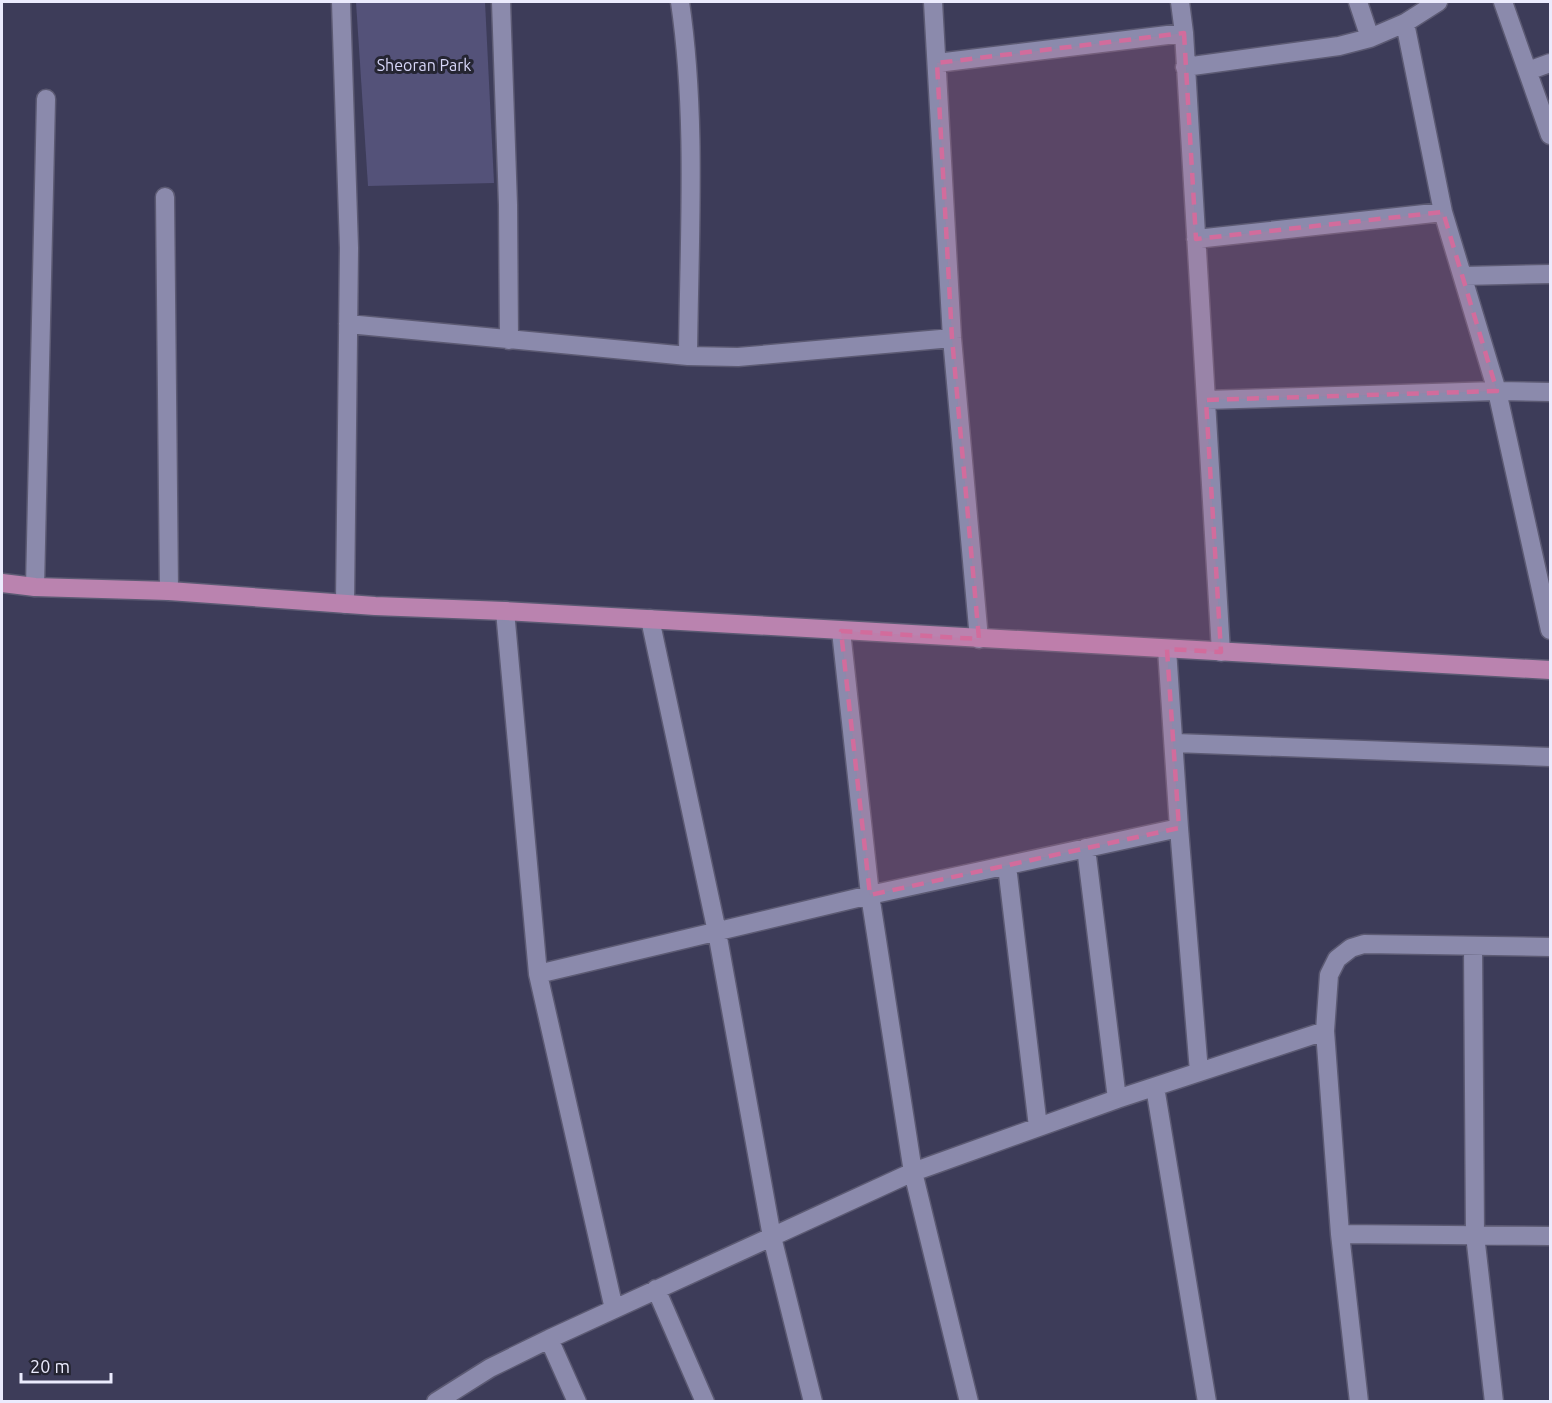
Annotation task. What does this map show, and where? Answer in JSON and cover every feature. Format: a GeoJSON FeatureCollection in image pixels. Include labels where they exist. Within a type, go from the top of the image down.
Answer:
{"type":"FeatureCollection","features":[{"type":"Feature","properties":{"kind":"main road"},"geometry":{"type":"LineString","coordinates":[[2,583],[35,587],[169,591],[345,604],[1551,670]]}},
{"type":"Feature","properties":{"kind":"street"},"geometry":{"type":"LineString","coordinates":[[341,2],[349,225],[345,604]]}},
{"type":"Feature","properties":{"kind":"street"},"geometry":{"type":"LineString","coordinates":[[501,2],[508,206],[509,340]]}},
{"type":"Feature","properties":{"kind":"street"},"geometry":{"type":"LineString","coordinates":[[680,2],[685,31],[690,111],[688,356]]}},
{"type":"Feature","properties":{"kind":"street"},"geometry":{"type":"LineString","coordinates":[[933,2],[952,338],[979,639]]}},
{"type":"Feature","properties":{"kind":"street"},"geometry":{"type":"LineString","coordinates":[[1180,2],[1184,33],[1221,652]]}},
{"type":"Feature","properties":{"kind":"street"},"geometry":{"type":"LineString","coordinates":[[1358,2],[1370,38]]}},
{"type":"Feature","properties":{"kind":"street"},"geometry":{"type":"LineString","coordinates":[[1185,67],[1339,46],[1370,38],[1405,23],[1438,2]]}},
{"type":"Feature","properties":{"kind":"street"},"geometry":{"type":"LineString","coordinates":[[1503,2],[1551,135]]}},
{"type":"Feature","properties":{"kind":"street"},"geometry":{"type":"LineString","coordinates":[[1405,23],[1443,212],[1497,390],[1551,630]]}},
{"type":"Feature","properties":{"kind":"street"},"geometry":{"type":"LineString","coordinates":[[937,63],[1184,33]]}},
{"type":"Feature","properties":{"kind":"street"},"geometry":{"type":"LineString","coordinates":[[1528,72],[1551,63]]}},
{"type":"Feature","properties":{"kind":"street"},"geometry":{"type":"LineString","coordinates":[[35,587],[46,99]]}},
{"type":"Feature","properties":{"kind":"street"},"geometry":{"type":"LineString","coordinates":[[165,197],[169,591]]}},
{"type":"Feature","properties":{"kind":"street"},"geometry":{"type":"LineString","coordinates":[[1196,239],[1443,212]]}},
{"type":"Feature","properties":{"kind":"street"},"geometry":{"type":"LineString","coordinates":[[1463,276],[1551,274]]}},
{"type":"Feature","properties":{"kind":"street"},"geometry":{"type":"LineString","coordinates":[[348,324],[688,356],[738,357],[952,338]]}},
{"type":"Feature","properties":{"kind":"street"},"geometry":{"type":"LineString","coordinates":[[1206,400],[1497,390],[1551,392]]}},
{"type":"Feature","properties":{"kind":"street"},"geometry":{"type":"LineString","coordinates":[[505,611],[538,975],[614,1309]]}},
{"type":"Feature","properties":{"kind":"street"},"geometry":{"type":"LineString","coordinates":[[650,619],[717,932],[772,1237],[813,1401]]}},
{"type":"Feature","properties":{"kind":"street"},"geometry":{"type":"LineString","coordinates":[[841,631],[870,895],[913,1172],[969,1401]]}},
{"type":"Feature","properties":{"kind":"street"},"geometry":{"type":"LineString","coordinates":[[1167,649],[1199,1072]]}},
{"type":"Feature","properties":{"kind":"street"},"geometry":{"type":"LineString","coordinates":[[1175,743],[1551,757]]}},
{"type":"Feature","properties":{"kind":"street"},"geometry":{"type":"LineString","coordinates":[[538,975],[870,895],[1179,828]]}},
{"type":"Feature","properties":{"kind":"street"},"geometry":{"type":"LineString","coordinates":[[1086,848],[1117,1099]]}},
{"type":"Feature","properties":{"kind":"street"},"geometry":{"type":"LineString","coordinates":[[1007,866],[1038,1127]]}},
{"type":"Feature","properties":{"kind":"street"},"geometry":{"type":"LineString","coordinates":[[1359,1401],[1340,1234],[1325,1031],[1329,975],[1337,958],[1351,948],[1364,944],[1551,947]]}},
{"type":"Feature","properties":{"kind":"street"},"geometry":{"type":"LineString","coordinates":[[1473,946],[1475,1235],[1494,1401]]}},
{"type":"Feature","properties":{"kind":"street"},"geometry":{"type":"LineString","coordinates":[[436,1401],[490,1368],[549,1339],[913,1172],[1117,1099],[1325,1031]]}},
{"type":"Feature","properties":{"kind":"street"},"geometry":{"type":"LineString","coordinates":[[1155,1087],[1208,1401]]}},
{"type":"Feature","properties":{"kind":"street"},"geometry":{"type":"LineString","coordinates":[[1340,1234],[1475,1235],[1550,1242]]}},
{"type":"Feature","properties":{"kind":"street"},"geometry":{"type":"LineString","coordinates":[[656,1289],[705,1401]]}},
{"type":"Feature","properties":{"kind":"street"},"geometry":{"type":"LineString","coordinates":[[549,1339],[577,1401]]}},
{"type":"Feature","properties":{"kind":"highlighted area"},"geometry":{"type":"Polygon","coordinates":[[[1184,33],[1196,239],[1443,212],[1497,391],[1206,400],[1221,652],[1167,649],[1179,828],[870,895],[841,631],[979,639],[952,338],[937,63],[1184,33]]]}},
{"type":"Feature","properties":{"kind":"green space","name":"Sheoran Park"},"geometry":{"type":"Polygon","coordinates":[[[356,2],[485,2],[494,183],[368,186],[356,2]]]}}]}
